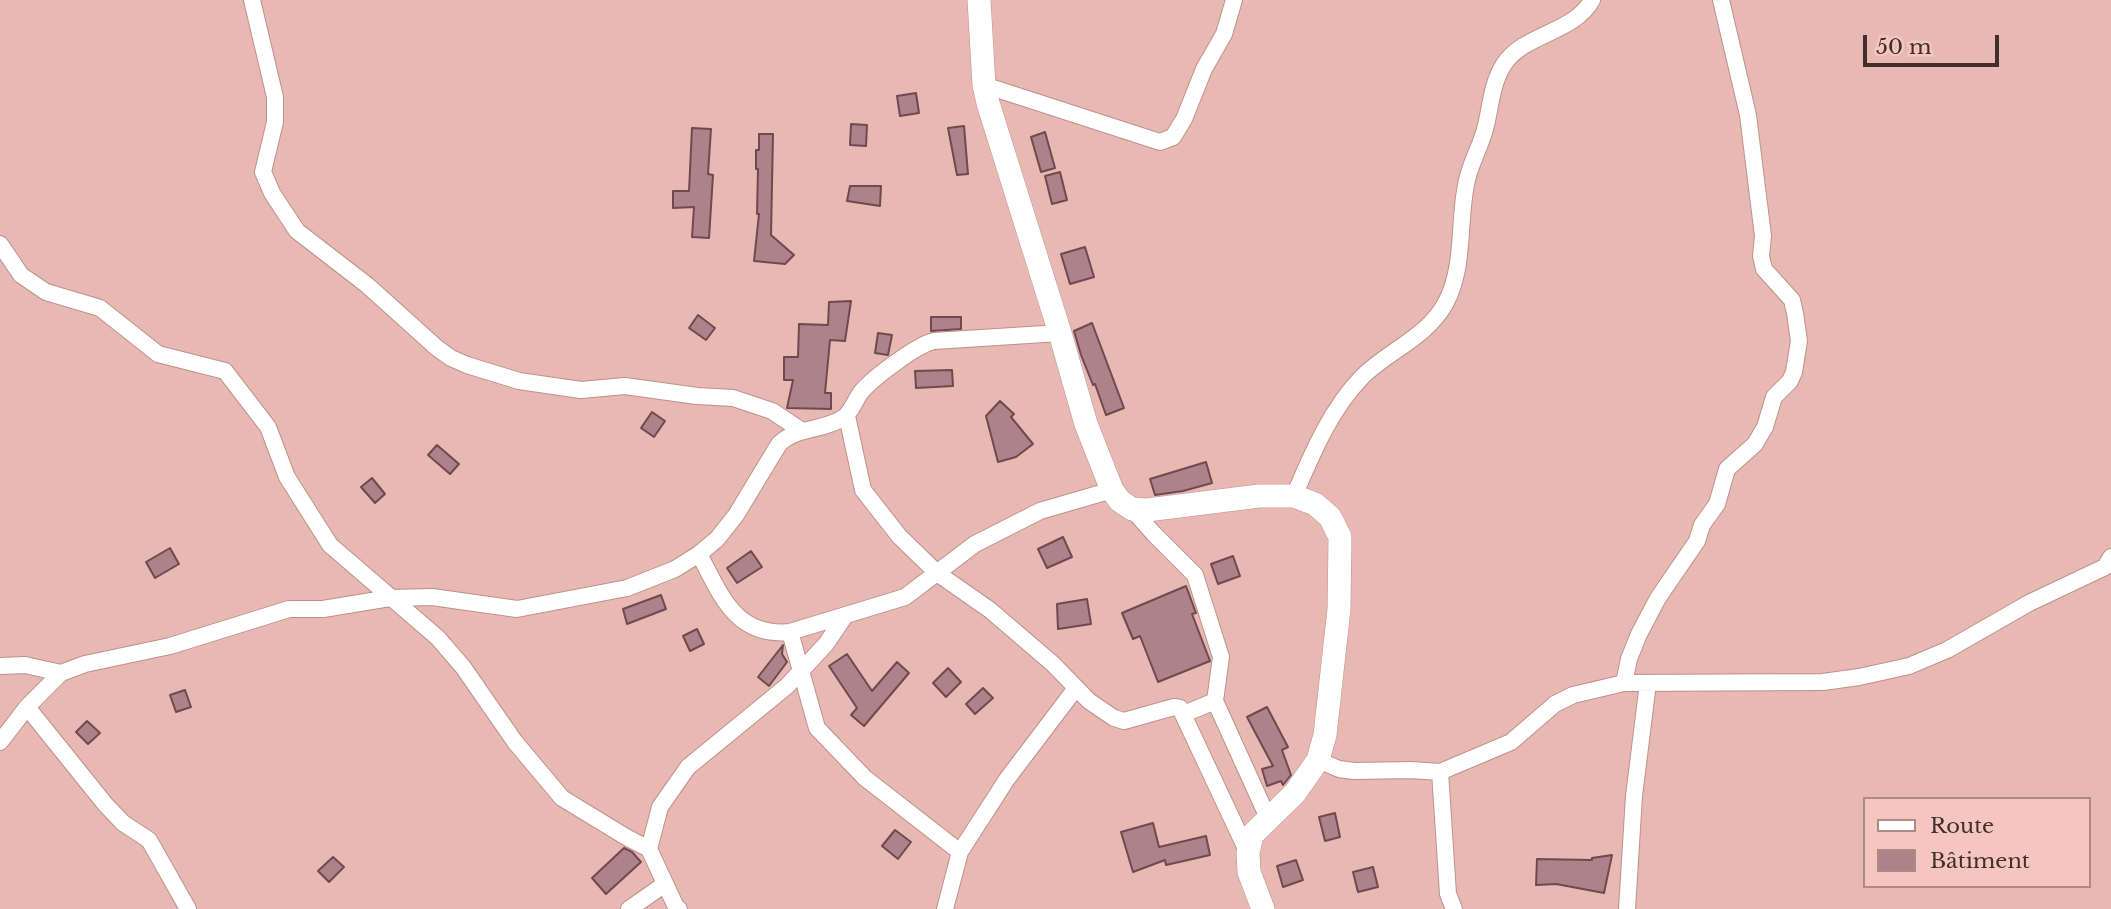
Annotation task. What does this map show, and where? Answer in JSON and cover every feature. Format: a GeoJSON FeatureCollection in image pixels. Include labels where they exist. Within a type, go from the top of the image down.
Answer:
{"type":"FeatureCollection","features":[{"type":"Feature","properties":{"kind":"main road"},"geometry":{"type":"LineString","coordinates":[[979,0],[986,94],[1086,424],[1112,490],[1120,501],[1132,509],[1172,509],[1200,502],[1259,496],[1294,496],[1315,504],[1330,517],[1340,537],[1339,609],[1325,735],[1318,760],[1295,793],[1252,835],[1248,853],[1249,872],[1263,909]]}},
{"type":"Feature","properties":{"kind":"street"},"geometry":{"type":"LineString","coordinates":[[252,0],[275,97],[275,122],[264,172],[272,193],[297,231],[367,285],[401,318],[444,353],[467,365],[519,381],[581,390],[625,386],[733,398],[772,411],[802,431]]}},
{"type":"Feature","properties":{"kind":"street"},"geometry":{"type":"LineString","coordinates":[[986,94],[1160,142],[1173,136],[1184,119],[1204,69],[1224,34],[1234,0]]}},
{"type":"Feature","properties":{"kind":"street"},"geometry":{"type":"LineString","coordinates":[[1294,496],[1323,430],[1346,397],[1363,376],[1435,319],[1446,302],[1458,272],[1466,183],[1486,128],[1496,78],[1506,61],[1524,44],[1577,18],[1592,0]]}},
{"type":"Feature","properties":{"kind":"street"},"geometry":{"type":"LineString","coordinates":[[1624,683],[1629,659],[1658,598],[1697,541],[1702,525],[1717,505],[1727,469],[1755,444],[1765,426],[1774,397],[1790,381],[1799,341],[1792,300],[1764,269],[1760,256],[1763,236],[1748,115],[1721,0]]}},
{"type":"Feature","properties":{"kind":"street"},"geometry":{"type":"LineString","coordinates":[[0,244],[21,275],[46,292],[100,308],[158,354],[225,372],[268,427],[286,477],[330,545],[438,638],[463,667],[514,742],[562,798],[649,849],[679,909]]}},
{"type":"Feature","properties":{"kind":"street"},"geometry":{"type":"LineString","coordinates":[[0,742],[27,707],[61,673],[85,664],[170,646],[289,609],[323,609],[390,598],[432,597],[507,608],[530,607],[627,588],[675,569],[699,554],[717,539],[736,515],[779,444],[787,436],[827,427],[847,416],[863,390],[926,343],[1060,332]]}},
{"type":"Feature","properties":{"kind":"street"},"geometry":{"type":"LineString","coordinates":[[847,416],[863,490],[900,536],[937,573],[1032,645],[1102,711],[1124,721],[1174,707],[1180,708],[1248,853]]}},
{"type":"Feature","properties":{"kind":"street"},"geometry":{"type":"LineString","coordinates":[[699,554],[729,609],[741,620],[761,631],[776,634],[790,632],[905,597],[975,544],[1040,511],[1112,490]]}},
{"type":"Feature","properties":{"kind":"street"},"geometry":{"type":"LineString","coordinates":[[1132,509],[1195,576],[1221,657],[1215,701],[1268,818]]}},
{"type":"Feature","properties":{"kind":"street"},"geometry":{"type":"LineString","coordinates":[[1318,760],[1339,769],[1354,771],[1440,772],[1511,742],[1555,704],[1573,695],[1624,683],[1823,682],[1909,666],[1947,650],[2029,603],[2109,565]]}},
{"type":"Feature","properties":{"kind":"street"},"geometry":{"type":"LineString","coordinates":[[649,849],[660,807],[688,767],[786,686],[826,644],[845,616]]}},
{"type":"Feature","properties":{"kind":"street"},"geometry":{"type":"LineString","coordinates":[[790,632],[817,728],[865,778],[960,852]]}},
{"type":"Feature","properties":{"kind":"street"},"geometry":{"type":"LineString","coordinates":[[0,666],[25,665],[61,673]]}},
{"type":"Feature","properties":{"kind":"street"},"geometry":{"type":"LineString","coordinates":[[1627,909],[1634,796],[1648,683]]}},
{"type":"Feature","properties":{"kind":"street"},"geometry":{"type":"LineString","coordinates":[[945,909],[960,852],[1007,779],[1076,688]]}},
{"type":"Feature","properties":{"kind":"street"},"geometry":{"type":"LineString","coordinates":[[1184,714],[1215,701]]}},
{"type":"Feature","properties":{"kind":"street"},"geometry":{"type":"LineString","coordinates":[[27,707],[122,823],[149,840],[188,909]]}},
{"type":"Feature","properties":{"kind":"street"},"geometry":{"type":"LineString","coordinates":[[1440,772],[1448,894],[1454,909]]}},
{"type":"Feature","properties":{"kind":"street"},"geometry":{"type":"LineString","coordinates":[[629,909],[665,884]]}},
{"type":"Feature","properties":{"kind":"building"},"geometry":{"type":"Polygon","coordinates":[[[916,93],[919,113],[900,116],[897,96],[916,93]]]}},
{"type":"Feature","properties":{"kind":"building"},"geometry":{"type":"Polygon","coordinates":[[[851,124],[867,125],[866,146],[850,145],[851,124]]]}},
{"type":"Feature","properties":{"kind":"building"},"geometry":{"type":"Polygon","coordinates":[[[964,126],[968,174],[957,175],[948,128],[964,126]]]}},
{"type":"Feature","properties":{"kind":"building"},"geometry":{"type":"Polygon","coordinates":[[[692,128],[711,129],[708,174],[713,175],[709,238],[692,237],[694,207],[673,208],[673,191],[689,191],[692,128]]]}},
{"type":"Feature","properties":{"kind":"building"},"geometry":{"type":"Polygon","coordinates":[[[1045,132],[1055,168],[1041,172],[1031,137],[1045,132]]]}},
{"type":"Feature","properties":{"kind":"building"},"geometry":{"type":"Polygon","coordinates":[[[759,134],[773,134],[771,235],[794,255],[785,264],[754,261],[759,214],[756,150],[759,150],[759,134]]]}},
{"type":"Feature","properties":{"kind":"building"},"geometry":{"type":"Polygon","coordinates":[[[1060,172],[1067,200],[1052,204],[1045,176],[1060,172]]]}},
{"type":"Feature","properties":{"kind":"building"},"geometry":{"type":"Polygon","coordinates":[[[850,186],[881,186],[880,206],[847,201],[850,186]]]}},
{"type":"Feature","properties":{"kind":"building"},"geometry":{"type":"Polygon","coordinates":[[[1085,247],[1094,277],[1070,284],[1061,254],[1085,247]]]}},
{"type":"Feature","properties":{"kind":"building"},"geometry":{"type":"Polygon","coordinates":[[[851,301],[845,341],[830,340],[825,393],[831,393],[831,409],[787,408],[793,380],[784,380],[784,357],[798,357],[799,324],[828,325],[829,302],[851,301]]]}},
{"type":"Feature","properties":{"kind":"building"},"geometry":{"type":"Polygon","coordinates":[[[698,315],[715,328],[706,340],[689,328],[698,315]]]}},
{"type":"Feature","properties":{"kind":"building"},"geometry":{"type":"Polygon","coordinates":[[[931,317],[961,317],[961,329],[931,331],[931,317]]]}},
{"type":"Feature","properties":{"kind":"building"},"geometry":{"type":"Polygon","coordinates":[[[1092,323],[1124,408],[1106,415],[1074,331],[1092,323]]]}},
{"type":"Feature","properties":{"kind":"building"},"geometry":{"type":"Polygon","coordinates":[[[878,333],[892,335],[888,355],[875,353],[878,333]]]}},
{"type":"Feature","properties":{"kind":"building"},"geometry":{"type":"Polygon","coordinates":[[[952,370],[953,386],[916,388],[915,371],[952,370]]]}},
{"type":"Feature","properties":{"kind":"building"},"geometry":{"type":"Polygon","coordinates":[[[1000,401],[1014,414],[1011,417],[1033,444],[1016,457],[998,462],[986,416],[1000,401]]]}},
{"type":"Feature","properties":{"kind":"building"},"geometry":{"type":"Polygon","coordinates":[[[652,412],[665,421],[654,437],[641,428],[652,412]]]}},
{"type":"Feature","properties":{"kind":"building"},"geometry":{"type":"Polygon","coordinates":[[[437,445],[459,464],[450,474],[428,455],[437,445]]]}},
{"type":"Feature","properties":{"kind":"building"},"geometry":{"type":"Polygon","coordinates":[[[1206,462],[1212,483],[1155,495],[1150,479],[1206,462]]]}},
{"type":"Feature","properties":{"kind":"building"},"geometry":{"type":"Polygon","coordinates":[[[372,478],[385,494],[375,503],[361,487],[372,478]]]}},
{"type":"Feature","properties":{"kind":"building"},"geometry":{"type":"Polygon","coordinates":[[[1063,537],[1072,557],[1047,568],[1038,549],[1063,537]]]}},
{"type":"Feature","properties":{"kind":"building"},"geometry":{"type":"Polygon","coordinates":[[[170,548],[179,564],[155,578],[146,562],[170,548]]]}},
{"type":"Feature","properties":{"kind":"building"},"geometry":{"type":"Polygon","coordinates":[[[751,551],[762,567],[737,583],[727,568],[751,551]]]}},
{"type":"Feature","properties":{"kind":"building"},"geometry":{"type":"Polygon","coordinates":[[[1233,556],[1240,576],[1218,584],[1211,564],[1233,556]]]}},
{"type":"Feature","properties":{"kind":"building"},"geometry":{"type":"Polygon","coordinates":[[[1186,586],[1196,613],[1192,614],[1210,661],[1158,682],[1140,636],[1133,639],[1122,613],[1186,586]]]}},
{"type":"Feature","properties":{"kind":"building"},"geometry":{"type":"Polygon","coordinates":[[[661,595],[666,609],[627,624],[623,609],[661,595]]]}},
{"type":"Feature","properties":{"kind":"building"},"geometry":{"type":"Polygon","coordinates":[[[1087,599],[1091,624],[1058,629],[1057,604],[1087,599]]]}},
{"type":"Feature","properties":{"kind":"building"},"geometry":{"type":"Polygon","coordinates":[[[697,629],[704,644],[690,651],[683,636],[697,629]]]}},
{"type":"Feature","properties":{"kind":"building"},"geometry":{"type":"Polygon","coordinates":[[[783,645],[782,654],[787,662],[769,686],[758,677],[783,645]]]}},
{"type":"Feature","properties":{"kind":"building"},"geometry":{"type":"Polygon","coordinates":[[[847,654],[872,691],[897,662],[909,673],[864,726],[851,715],[857,708],[829,666],[847,654]]]}},
{"type":"Feature","properties":{"kind":"building"},"geometry":{"type":"Polygon","coordinates":[[[948,668],[961,682],[946,697],[933,683],[948,668]]]}},
{"type":"Feature","properties":{"kind":"building"},"geometry":{"type":"Polygon","coordinates":[[[983,688],[993,698],[975,714],[966,704],[983,688]]]}},
{"type":"Feature","properties":{"kind":"building"},"geometry":{"type":"Polygon","coordinates":[[[185,690],[191,707],[176,712],[170,695],[185,690]]]}},
{"type":"Feature","properties":{"kind":"building"},"geometry":{"type":"Polygon","coordinates":[[[1267,707],[1288,747],[1282,750],[1291,775],[1283,785],[1281,781],[1267,786],[1262,769],[1273,766],[1247,717],[1267,707]]]}},
{"type":"Feature","properties":{"kind":"building"},"geometry":{"type":"Polygon","coordinates":[[[87,721],[100,733],[88,744],[76,732],[87,721]]]}},
{"type":"Feature","properties":{"kind":"building"},"geometry":{"type":"Polygon","coordinates":[[[1335,813],[1340,837],[1325,841],[1319,817],[1335,813]]]}},
{"type":"Feature","properties":{"kind":"building"},"geometry":{"type":"Polygon","coordinates":[[[1153,823],[1159,847],[1206,836],[1210,855],[1166,865],[1165,860],[1133,872],[1121,832],[1153,823]]]}},
{"type":"Feature","properties":{"kind":"building"},"geometry":{"type":"Polygon","coordinates":[[[895,830],[911,842],[898,859],[882,846],[895,830]]]}},
{"type":"Feature","properties":{"kind":"building"},"geometry":{"type":"Polygon","coordinates":[[[624,848],[641,862],[606,894],[592,878],[624,848]]]}},
{"type":"Feature","properties":{"kind":"building"},"geometry":{"type":"Polygon","coordinates":[[[1612,855],[1604,893],[1556,884],[1536,885],[1537,859],[1592,860],[1612,855]]]}},
{"type":"Feature","properties":{"kind":"building"},"geometry":{"type":"Polygon","coordinates":[[[333,857],[344,867],[329,882],[318,871],[333,857]]]}},
{"type":"Feature","properties":{"kind":"building"},"geometry":{"type":"Polygon","coordinates":[[[1296,860],[1303,880],[1283,887],[1277,866],[1296,860]]]}},
{"type":"Feature","properties":{"kind":"building"},"geometry":{"type":"Polygon","coordinates":[[[1373,867],[1378,887],[1358,892],[1353,872],[1373,867]]]}}]}
